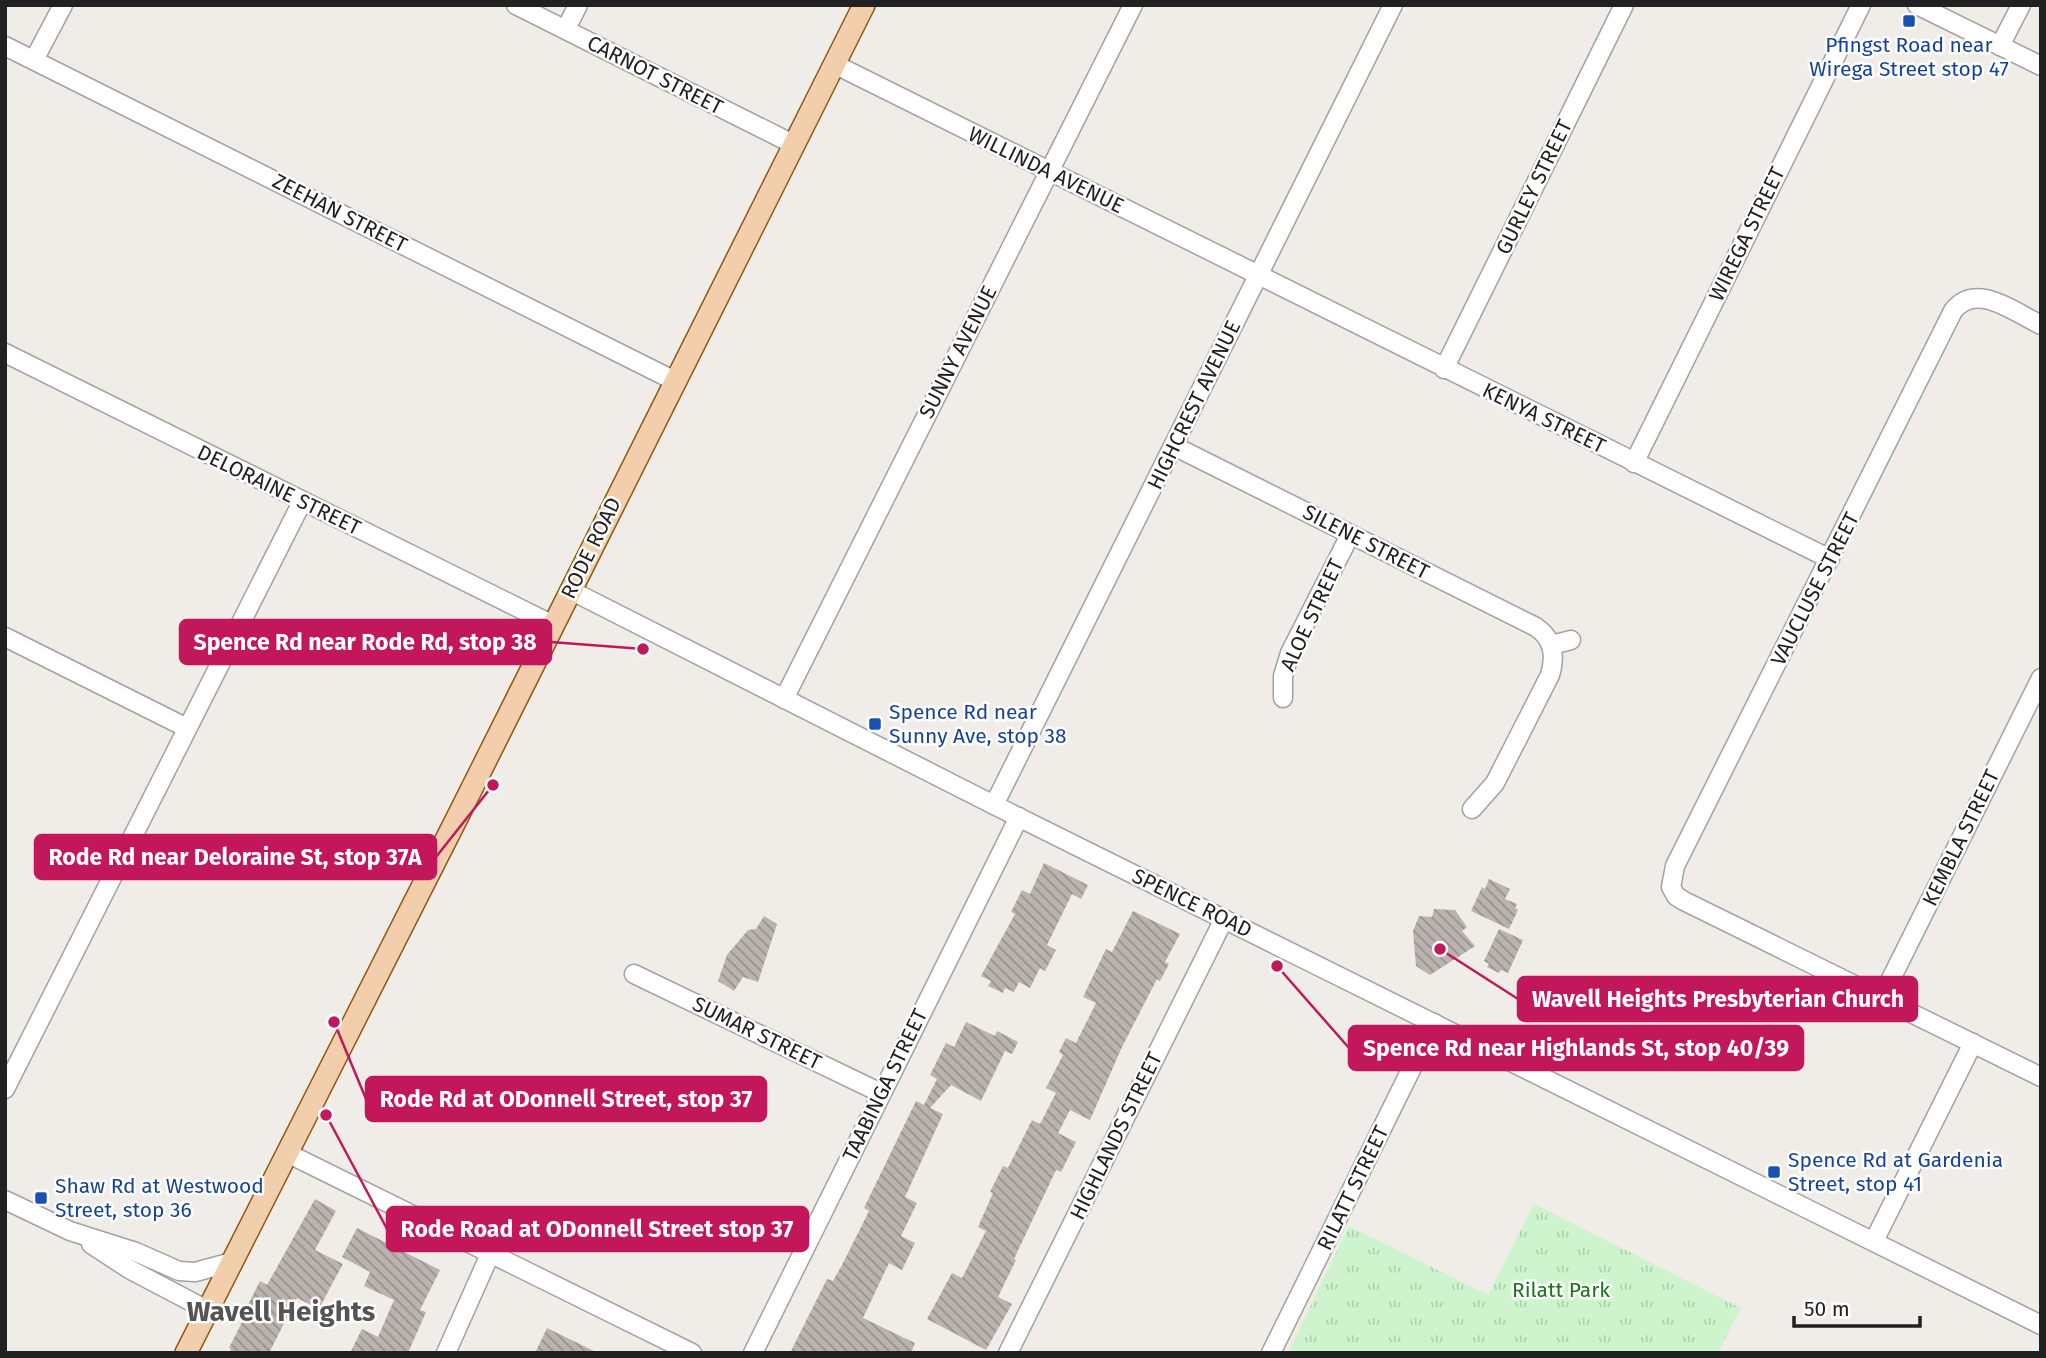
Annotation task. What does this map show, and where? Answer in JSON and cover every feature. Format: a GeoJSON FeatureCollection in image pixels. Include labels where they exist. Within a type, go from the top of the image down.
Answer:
{"type":"FeatureCollection","features":[{"type":"Feature","properties":{"kind":"main road","name":"RODE ROAD"},"geometry":{"type":"LineString","coordinates":[[186,1353],[864,5]]}},
{"type":"Feature","properties":{"kind":"street"},"geometry":{"type":"LineString","coordinates":[[34,60],[63,5]]}},
{"type":"Feature","properties":{"kind":"street","name":"CARNOT STREET"},"geometry":{"type":"LineString","coordinates":[[516,5],[793,145]]}},
{"type":"Feature","properties":{"kind":"street"},"geometry":{"type":"LineString","coordinates":[[566,29],[578,5]]}},
{"type":"Feature","properties":{"kind":"street","name":"SUNNY AVENUE"},"geometry":{"type":"LineString","coordinates":[[784,699],[1133,5]]}},
{"type":"Feature","properties":{"kind":"street","name":"HIGHCREST AVENUE"},"geometry":{"type":"LineString","coordinates":[[994,805],[1393,5]]}},
{"type":"Feature","properties":{"kind":"street","name":"GURLEY STREET"},"geometry":{"type":"LineString","coordinates":[[1444,369],[1624,5]]}},
{"type":"Feature","properties":{"kind":"street","name":"WIREGA STREET"},"geometry":{"type":"LineString","coordinates":[[1634,463],[1861,5]]}},
{"type":"Feature","properties":{"kind":"street"},"geometry":{"type":"LineString","coordinates":[[1917,5],[2041,66]]}},
{"type":"Feature","properties":{"kind":"street"},"geometry":{"type":"LineString","coordinates":[[2000,46],[2021,5]]}},
{"type":"Feature","properties":{"kind":"street","name":"ZEEHAN STREET"},"geometry":{"type":"LineString","coordinates":[[5,46],[675,381]]}},
{"type":"Feature","properties":{"kind":"street","name":"WILLINDA AVENUE"},"geometry":{"type":"LineString","coordinates":[[834,64],[1258,276]]}},
{"type":"Feature","properties":{"kind":"street","name":"KENYA STREET"},"geometry":{"type":"LineString","coordinates":[[1258,276],[1830,559]]}},
{"type":"Feature","properties":{"kind":"street","name":"VAUCLUSE STREET"},"geometry":{"type":"LineString","coordinates":[[1881,999],[1676,897],[1671,887],[1675,866],[1953,312],[1963,300],[1969,298],[1991,300],[2041,325]]}},
{"type":"Feature","properties":{"kind":"street","name":"DELORAINE STREET"},"geometry":{"type":"LineString","coordinates":[[5,353],[553,625]]}},
{"type":"Feature","properties":{"kind":"street","name":"SILENE STREET"},"geometry":{"type":"LineString","coordinates":[[1174,446],[1536,627],[1552,645]]}},
{"type":"Feature","properties":{"kind":"street"},"geometry":{"type":"LineString","coordinates":[[5,1088],[302,502]]}},
{"type":"Feature","properties":{"kind":"street","name":"ALOE STREET"},"geometry":{"type":"LineString","coordinates":[[1283,698],[1283,676],[1290,653],[1350,535]]}},
{"type":"Feature","properties":{"kind":"street","name":"SPENCE ROAD"},"geometry":{"type":"LineString","coordinates":[[570,590],[1018,817],[2041,1325]]}},
{"type":"Feature","properties":{"kind":"street"},"geometry":{"type":"LineString","coordinates":[[5,637],[187,728]]}},
{"type":"Feature","properties":{"kind":"street"},"geometry":{"type":"LineString","coordinates":[[1472,809],[1495,783],[1550,675],[1553,664],[1552,645],[1570,640]]}},
{"type":"Feature","properties":{"kind":"street","name":"KEMBLA STREET"},"geometry":{"type":"LineString","coordinates":[[1881,999],[2041,678]]}},
{"type":"Feature","properties":{"kind":"street","name":"TAABINGA STREET"},"geometry":{"type":"LineString","coordinates":[[752,1353],[1018,817]]}},
{"type":"Feature","properties":{"kind":"street","name":"HIGHLANDS STREET"},"geometry":{"type":"LineString","coordinates":[[1008,1353],[1224,919]]}},
{"type":"Feature","properties":{"kind":"street","name":"SUMAR STREET"},"geometry":{"type":"LineString","coordinates":[[634,974],[881,1093]]}},
{"type":"Feature","properties":{"kind":"street"},"geometry":{"type":"LineString","coordinates":[[1881,999],[2041,1077]]}},
{"type":"Feature","properties":{"kind":"street","name":"RILATT STREET"},"geometry":{"type":"LineString","coordinates":[[1271,1353],[1434,1023]]}},
{"type":"Feature","properties":{"kind":"street"},"geometry":{"type":"LineString","coordinates":[[1874,1241],[1973,1044]]}},
{"type":"Feature","properties":{"kind":"street"},"geometry":{"type":"LineString","coordinates":[[286,1153],[692,1353]]}},
{"type":"Feature","properties":{"kind":"street"},"geometry":{"type":"LineString","coordinates":[[5,1200],[70,1231],[129,1269],[207,1310]]}},
{"type":"Feature","properties":{"kind":"street"},"geometry":{"type":"LineString","coordinates":[[70,1231],[135,1252],[179,1271],[195,1272],[232,1262]]}},
{"type":"Feature","properties":{"kind":"street"},"geometry":{"type":"LineString","coordinates":[[446,1353],[491,1252]]}},
{"type":"Feature","properties":{"kind":"green space","name":"Rilatt Park"},"geometry":{"type":"Polygon","coordinates":[[[1534,1204],[1741,1308],[1718,1353],[1288,1353],[1349,1226],[1488,1295],[1534,1204]]]}},
{"type":"Feature","properties":{"kind":"building"},"geometry":{"type":"Polygon","coordinates":[[[1044,863],[1088,885],[1081,899],[1072,894],[1047,945],[1056,950],[1045,971],[1040,968],[1030,988],[1019,982],[1014,992],[1005,988],[1003,993],[988,986],[991,981],[981,976],[1015,914],[1011,912],[1022,890],[1030,894],[1044,863]]]}},
{"type":"Feature","properties":{"kind":"building"},"geometry":{"type":"Polygon","coordinates":[[[1489,879],[1510,889],[1505,899],[1517,904],[1515,908],[1518,910],[1509,929],[1471,911],[1482,887],[1485,889],[1489,879]]]}},
{"type":"Feature","properties":{"kind":"building"},"geometry":{"type":"Polygon","coordinates":[[[1434,909],[1455,910],[1467,927],[1462,931],[1475,946],[1430,975],[1416,966],[1413,931],[1419,916],[1432,917],[1434,909]]]}},
{"type":"Feature","properties":{"kind":"building"},"geometry":{"type":"Polygon","coordinates":[[[1133,911],[1180,934],[1165,962],[1169,964],[1160,981],[1157,979],[1122,1047],[1090,1120],[1070,1110],[1058,1133],[1076,1142],[1061,1172],[1056,1170],[1014,1259],[1016,1260],[998,1297],[1012,1304],[986,1350],[927,1319],[952,1273],[962,1278],[986,1231],[978,1227],[993,1193],[990,1192],[1003,1166],[1008,1168],[1032,1120],[1040,1124],[1056,1093],[1046,1088],[1063,1055],[1059,1052],[1066,1038],[1076,1043],[1096,1003],[1083,997],[1106,949],[1112,952],[1133,911]]]}},
{"type":"Feature","properties":{"kind":"building"},"geometry":{"type":"Polygon","coordinates":[[[764,916],[777,924],[758,982],[743,977],[734,991],[718,981],[727,955],[748,930],[756,929],[764,916]]]}},
{"type":"Feature","properties":{"kind":"building"},"geometry":{"type":"Polygon","coordinates":[[[1499,929],[1523,940],[1508,973],[1501,970],[1499,973],[1487,967],[1489,964],[1484,961],[1499,929]]]}},
{"type":"Feature","properties":{"kind":"building"},"geometry":{"type":"Polygon","coordinates":[[[966,1022],[995,1036],[997,1031],[1018,1042],[1012,1054],[1005,1051],[981,1101],[951,1085],[930,1108],[943,1114],[905,1197],[917,1203],[901,1236],[915,1243],[902,1270],[889,1263],[863,1318],[915,1343],[911,1353],[790,1353],[827,1279],[833,1281],[869,1211],[864,1208],[916,1101],[924,1105],[937,1079],[930,1075],[946,1043],[954,1047],[966,1022]]]}},
{"type":"Feature","properties":{"kind":"building"},"geometry":{"type":"Polygon","coordinates":[[[315,1199],[336,1211],[315,1250],[343,1264],[319,1309],[297,1298],[269,1353],[229,1353],[245,1316],[243,1315],[260,1281],[267,1285],[315,1199]]]}},
{"type":"Feature","properties":{"kind":"building"},"geometry":{"type":"Polygon","coordinates":[[[357,1228],[440,1270],[420,1310],[426,1312],[408,1353],[350,1353],[362,1329],[378,1337],[394,1300],[364,1286],[370,1272],[342,1257],[357,1228]]]}},
{"type":"Feature","properties":{"kind":"building"},"geometry":{"type":"Polygon","coordinates":[[[547,1328],[598,1353],[535,1353],[547,1328]]]}},
{"type":"Feature","properties":{"kind":"place","name":"Pfingst Road near Wirega Street stop 47"},"geometry":{"type":"Point","coordinates":[1909,21]}},
{"type":"Feature","properties":{"kind":"place","name":"Spence Rd near Rode Rd, stop 38"},"geometry":{"type":"Point","coordinates":[643,649]}},
{"type":"Feature","properties":{"kind":"place","name":"Spence Rd near Sunny Ave, stop 38"},"geometry":{"type":"Point","coordinates":[875,724]}},
{"type":"Feature","properties":{"kind":"place","name":"Rode Rd near Deloraine St, stop 37A"},"geometry":{"type":"Point","coordinates":[493,785]}},
{"type":"Feature","properties":{"kind":"place","name":"Wavell Heights Presbyterian Church"},"geometry":{"type":"Point","coordinates":[1440,949]}},
{"type":"Feature","properties":{"kind":"place","name":"Spence Rd near Highlands St, stop 40/39"},"geometry":{"type":"Point","coordinates":[1277,966]}},
{"type":"Feature","properties":{"kind":"place","name":"Rode Rd at ODonnell Street, stop 37"},"geometry":{"type":"Point","coordinates":[334,1022]}},
{"type":"Feature","properties":{"kind":"place","name":"Rode Road at ODonnell Street stop 37"},"geometry":{"type":"Point","coordinates":[326,1115]}},
{"type":"Feature","properties":{"kind":"place","name":"Spence Rd at Gardenia Street, stop 41"},"geometry":{"type":"Point","coordinates":[1774,1172]}},
{"type":"Feature","properties":{"kind":"place","name":"Shaw Rd at Westwood Street, stop 36"},"geometry":{"type":"Point","coordinates":[41,1198]}},
{"type":"Feature","properties":{"kind":"district","name":"Wavell Heights"},"geometry":{"type":"Point","coordinates":[281,1311]}}]}
